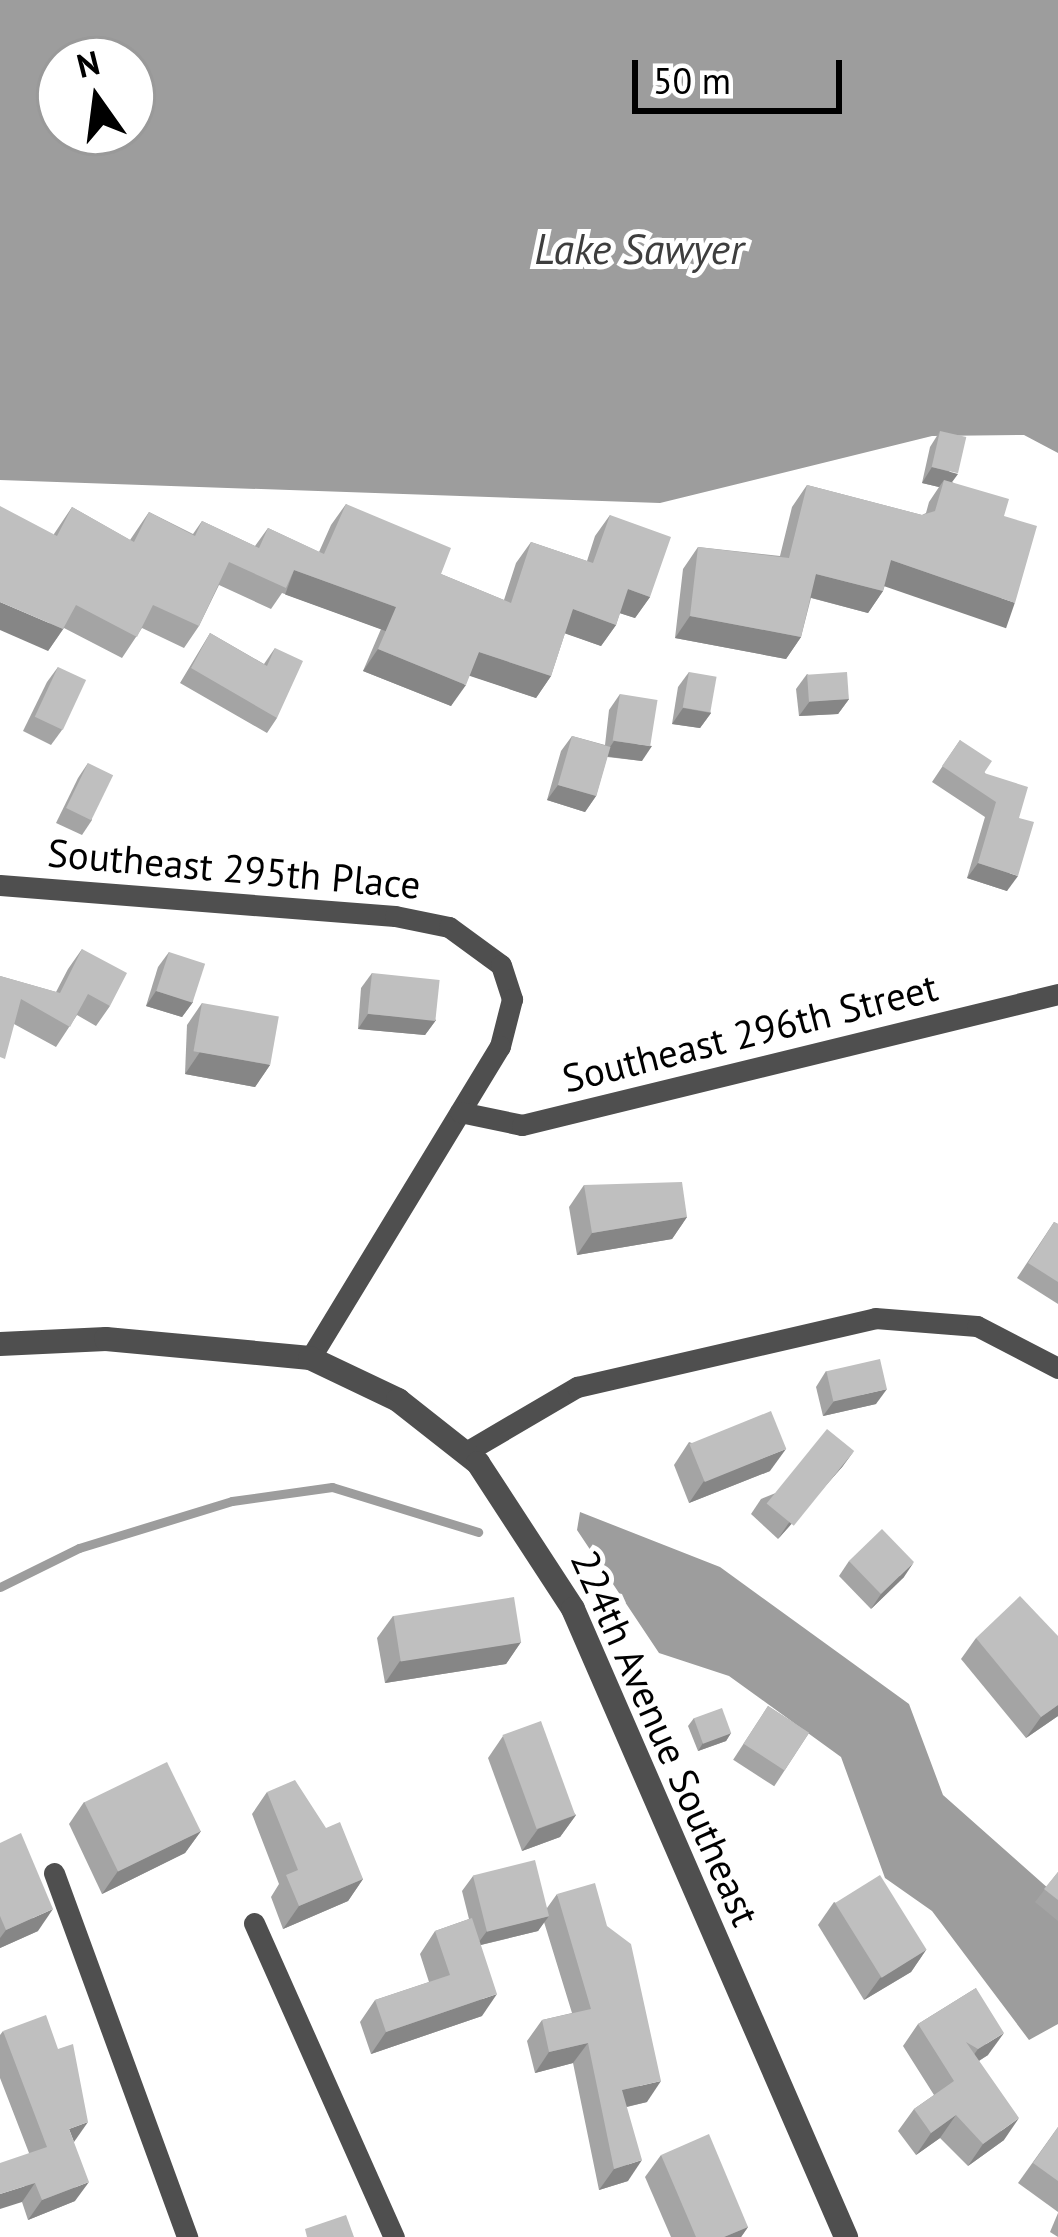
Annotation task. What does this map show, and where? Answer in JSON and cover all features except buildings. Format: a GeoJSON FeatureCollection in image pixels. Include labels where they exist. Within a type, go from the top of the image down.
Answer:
{"type":"FeatureCollection","features":[{"type":"Feature","properties":{"kind":"street","name":"Southeast 295th Place"},"geometry":{"type":"LineString","coordinates":[[0,885],[449,927],[492,955],[512,999],[460,1112],[310,1358]]}},
{"type":"Feature","properties":{"kind":"street","name":"Southeast 296th Street"},"geometry":{"type":"LineString","coordinates":[[460,1112],[522,1125],[1058,994]]}},
{"type":"Feature","properties":{"kind":"street"},"geometry":{"type":"LineString","coordinates":[[466,1452],[577,1387],[875,1318],[977,1326],[1058,1368]]}},
{"type":"Feature","properties":{"kind":"street"},"geometry":{"type":"LineString","coordinates":[[0,1344],[106,1339],[310,1358]]}},
{"type":"Feature","properties":{"kind":"street","name":"224th Avenue Southeast"},"geometry":{"type":"LineString","coordinates":[[310,1358],[398,1400],[466,1452],[573,1609],[846,2237]]}},
{"type":"Feature","properties":{"kind":"street"},"geometry":{"type":"LineString","coordinates":[[54,1873],[188,2237]]}},
{"type":"Feature","properties":{"kind":"street"},"geometry":{"type":"LineString","coordinates":[[254,1923],[394,2237]]}},
{"type":"Feature","properties":{"kind":"water","name":"Lake Sawyer"},"geometry":{"type":"Polygon","coordinates":[[[0,0],[1058,0],[1058,453],[1024,435],[932,436],[660,503],[0,480],[0,0]]]}},
{"type":"Feature","properties":{"kind":"water"},"geometry":{"type":"Polygon","coordinates":[[[580,1512],[720,1567],[909,1704],[943,1795],[1058,1897],[1058,2024],[1029,2040],[932,1911],[885,1878],[841,1757],[729,1676],[659,1653],[577,1530],[580,1512]]]}},
{"type":"Feature","properties":{"kind":"waterway"},"geometry":{"type":"LineString","coordinates":[[0,1587],[79,1548],[232,1501],[332,1487],[478,1532]]}}]}
